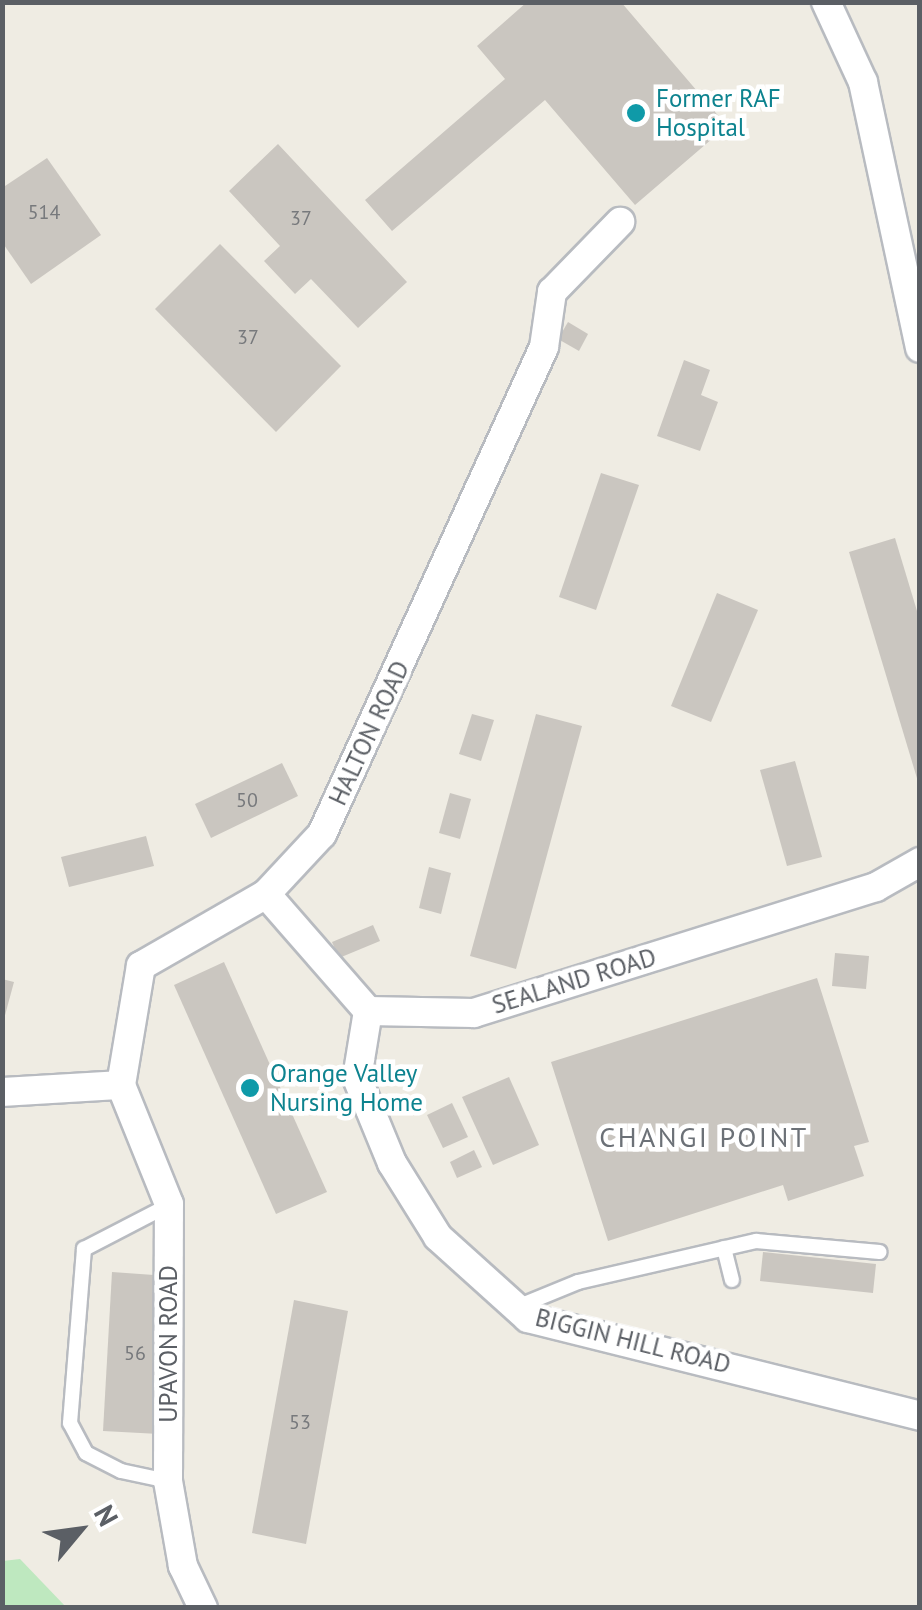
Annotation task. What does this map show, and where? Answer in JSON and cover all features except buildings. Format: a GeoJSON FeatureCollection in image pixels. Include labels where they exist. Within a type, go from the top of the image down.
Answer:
{"type":"FeatureCollection","features":[{"type":"Feature","properties":{"kind":"street"},"geometry":{"type":"LineString","coordinates":[[826,2],[863,82],[918,337]]}},
{"type":"Feature","properties":{"kind":"street","name":"HALTON ROAD"},"geometry":{"type":"LineString","coordinates":[[120,1085],[141,966],[160,949],[266,894],[322,834],[544,347],[552,292],[620,222]]}},
{"type":"Feature","properties":{"kind":"street","name":"SEALAND ROAD"},"geometry":{"type":"LineString","coordinates":[[368,1011],[474,1013],[876,887],[920,862]]}},
{"type":"Feature","properties":{"kind":"street"},"geometry":{"type":"LineString","coordinates":[[266,894],[368,1011]]}},
{"type":"Feature","properties":{"kind":"street","name":"BIGGIN HILL ROAD"},"geometry":{"type":"LineString","coordinates":[[368,1011],[358,1078],[369,1119],[438,1238],[528,1318],[920,1416]]}},
{"type":"Feature","properties":{"kind":"street"},"geometry":{"type":"LineString","coordinates":[[2,1092],[120,1085]]}},
{"type":"Feature","properties":{"kind":"street","name":"UPAVON ROAD"},"geometry":{"type":"LineString","coordinates":[[120,1085],[169,1204],[168,1480],[183,1566],[203,1608]]}},
{"type":"Feature","properties":{"kind":"lane"},"geometry":{"type":"LineString","coordinates":[[168,1480],[120,1471],[86,1453],[70,1423],[84,1249],[169,1204]]}},
{"type":"Feature","properties":{"kind":"lane"},"geometry":{"type":"LineString","coordinates":[[516,1307],[578,1282],[756,1241],[880,1252]]}},
{"type":"Feature","properties":{"kind":"lane"},"geometry":{"type":"LineString","coordinates":[[724,1248],[732,1280]]}},
{"type":"Feature","properties":{"kind":"green space"},"geometry":{"type":"Polygon","coordinates":[[[20,1559],[66,1607],[3,1607],[3,1561],[20,1559]]]}},
{"type":"Feature","properties":{"kind":"place","name":"Former RAF Hospital"},"geometry":{"type":"Point","coordinates":[636,113]}},
{"type":"Feature","properties":{"kind":"place","name":"Orange Valley Nursing Home"},"geometry":{"type":"Point","coordinates":[250,1088]}},
{"type":"Feature","properties":{"kind":"district","name":"CHANGI POINT"},"geometry":{"type":"Point","coordinates":[704,1137]}}]}
